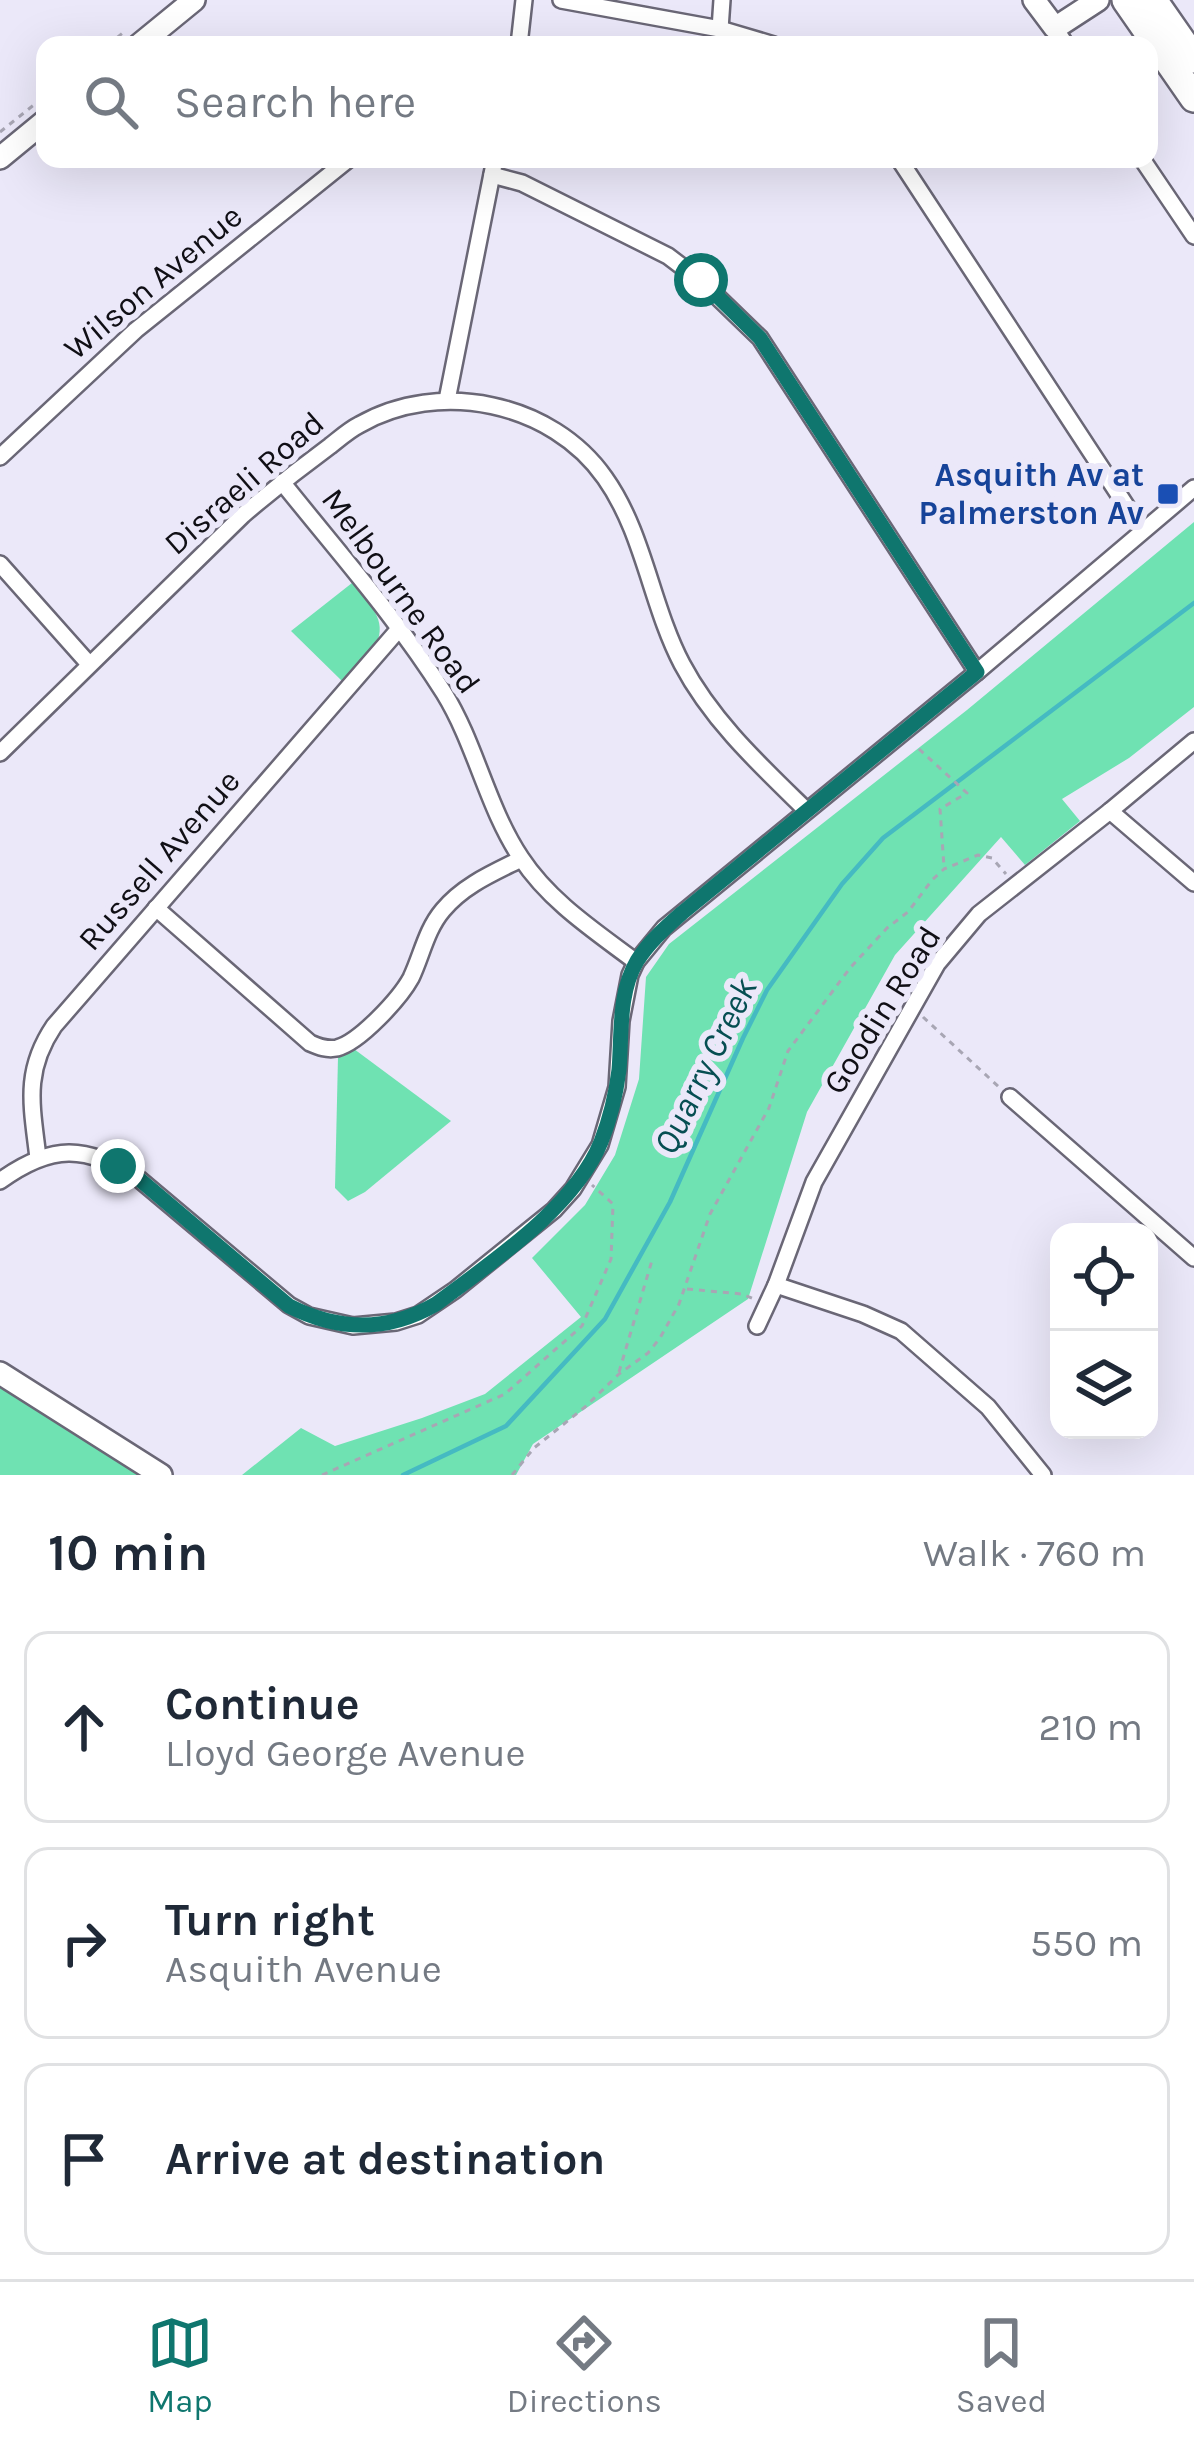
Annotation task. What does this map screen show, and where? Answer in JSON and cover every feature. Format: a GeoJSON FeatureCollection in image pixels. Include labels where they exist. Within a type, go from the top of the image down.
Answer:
{"type":"FeatureCollection","features":[{"type":"Feature","properties":{"kind":"highway"},"geometry":{"type":"LineString","coordinates":[[1126,0],[1151,36]]}},
{"type":"Feature","properties":{"kind":"highway"},"geometry":{"type":"LineString","coordinates":[[1153,0],[1194,59]]}},
{"type":"Feature","properties":{"kind":"highway"},"geometry":{"type":"LineString","coordinates":[[1146,29],[1150,36]]}},
{"type":"Feature","properties":{"kind":"highway"},"geometry":{"type":"LineString","coordinates":[[1158,46],[1194,98]]}},
{"type":"Feature","properties":{"kind":"highway"},"geometry":{"type":"LineString","coordinates":[[1158,49],[1194,108]]}},
{"type":"Feature","properties":{"kind":"street"},"geometry":{"type":"LineString","coordinates":[[150,36],[194,0]]}},
{"type":"Feature","properties":{"kind":"street"},"geometry":{"type":"LineString","coordinates":[[520,36],[524,0]]}},
{"type":"Feature","properties":{"kind":"street"},"geometry":{"type":"LineString","coordinates":[[561,0],[744,36]]}},
{"type":"Feature","properties":{"kind":"street"},"geometry":{"type":"LineString","coordinates":[[720,29],[722,0]]}},
{"type":"Feature","properties":{"kind":"street"},"geometry":{"type":"LineString","coordinates":[[1034,0],[1059,36]]}},
{"type":"Feature","properties":{"kind":"street"},"geometry":{"type":"LineString","coordinates":[[1061,36],[1095,3]]}},
{"type":"Feature","properties":{"kind":"street"},"geometry":{"type":"LineString","coordinates":[[0,158],[36,128]]}},
{"type":"Feature","properties":{"kind":"street","name":"Wilson Avenue"},"geometry":{"type":"LineString","coordinates":[[0,457],[136,330],[338,168]]}},
{"type":"Feature","properties":{"kind":"street"},"geometry":{"type":"LineString","coordinates":[[447,400],[494,168]]}},
{"type":"Feature","properties":{"kind":"street"},"geometry":{"type":"LineString","coordinates":[[496,168],[668,256],[734,310],[760,338],[977,672]]}},
{"type":"Feature","properties":{"kind":"street"},"geometry":{"type":"LineString","coordinates":[[905,168],[1142,530]]}},
{"type":"Feature","properties":{"kind":"street"},"geometry":{"type":"LineString","coordinates":[[1148,168],[1194,236]]}},
{"type":"Feature","properties":{"kind":"street","name":"Disraeli Road"},"geometry":{"type":"LineString","coordinates":[[0,754],[282,482],[359,424],[401,407],[447,400],[493,405],[533,419],[571,441],[605,477],[631,526],[683,666],[718,718],[806,810]]}},
{"type":"Feature","properties":{"kind":"street","name":"Melbourne Road"},"geometry":{"type":"LineString","coordinates":[[282,482],[399,629],[452,706],[521,859],[570,912],[636,962]]}},
{"type":"Feature","properties":{"kind":"street"},"geometry":{"type":"LineString","coordinates":[[0,1181],[38,1158],[77,1153],[98,1157],[139,1179],[289,1306],[309,1316],[353,1326],[397,1322],[436,1304],[554,1210],[589,1166],[613,1102],[624,999],[636,962],[649,945],[1194,488]]}},
{"type":"Feature","properties":{"kind":"street"},"geometry":{"type":"LineString","coordinates":[[0,564],[89,664]]}},
{"type":"Feature","properties":{"kind":"street","name":"Russell Avenue"},"geometry":{"type":"LineString","coordinates":[[38,1158],[31,1091],[39,1051],[54,1026],[399,629]]}},
{"type":"Feature","properties":{"kind":"street","name":"Goodin Road"},"geometry":{"type":"LineString","coordinates":[[757,1326],[814,1181],[937,964],[979,914],[1194,741]]}},
{"type":"Feature","properties":{"kind":"street"},"geometry":{"type":"LineString","coordinates":[[1110,812],[1194,883]]}},
{"type":"Feature","properties":{"kind":"street"},"geometry":{"type":"LineString","coordinates":[[156,908],[310,1043],[337,1048],[358,1036],[400,995],[428,934],[458,895],[521,859]]}},
{"type":"Feature","properties":{"kind":"street"},"geometry":{"type":"LineString","coordinates":[[1010,1097],[1194,1258]]}},
{"type":"Feature","properties":{"kind":"street"},"geometry":{"type":"LineString","coordinates":[[776,1285],[901,1331],[988,1407],[1043,1475]]}},
{"type":"Feature","properties":{"kind":"street"},"geometry":{"type":"LineString","coordinates":[[0,1373],[161,1475]]}},
{"type":"Feature","properties":{"kind":"path"},"geometry":{"type":"LineString","coordinates":[[0,132],[36,103]]}},
{"type":"Feature","properties":{"kind":"path"},"geometry":{"type":"LineString","coordinates":[[919,749],[967,793],[940,808],[944,869]]}},
{"type":"Feature","properties":{"kind":"path"},"geometry":{"type":"LineString","coordinates":[[512,1475],[534,1448],[660,1338],[680,1304],[710,1214],[769,1108],[788,1051],[850,968],[944,869],[978,855],[992,858],[1015,886]]}},
{"type":"Feature","properties":{"kind":"path"},"geometry":{"type":"LineString","coordinates":[[913,1007],[1010,1097]]}},
{"type":"Feature","properties":{"kind":"path"},"geometry":{"type":"LineString","coordinates":[[322,1475],[505,1394],[581,1326],[611,1259],[614,1204],[596,1187]]}},
{"type":"Feature","properties":{"kind":"path"},"geometry":{"type":"LineString","coordinates":[[619,1374],[653,1257]]}},
{"type":"Feature","properties":{"kind":"path"},"geometry":{"type":"LineString","coordinates":[[684,1289],[742,1294]]}},
{"type":"Feature","properties":{"kind":"green space"},"geometry":{"type":"Polygon","coordinates":[[[1194,522],[1194,707],[1129,758],[1062,799],[1080,821],[1025,865],[1001,837],[895,955],[807,1112],[748,1299],[533,1444],[516,1475],[242,1475],[301,1428],[335,1446],[485,1394],[581,1317],[532,1258],[585,1205],[615,1155],[639,1079],[646,977],[669,944],[967,710],[1194,522]]]}},
{"type":"Feature","properties":{"kind":"green space"},"geometry":{"type":"Polygon","coordinates":[[[352,583],[373,609],[380,631],[378,640],[342,681],[291,631],[352,583]]]}},
{"type":"Feature","properties":{"kind":"green space"},"geometry":{"type":"Polygon","coordinates":[[[354,1049],[451,1121],[348,1201],[335,1188],[338,1057],[354,1049]]]}},
{"type":"Feature","properties":{"kind":"green space"},"geometry":{"type":"Polygon","coordinates":[[[0,1383],[147,1475],[0,1475],[0,1383]]]}},
{"type":"Feature","properties":{"kind":"waterway","name":"Quarry Creek"},"geometry":{"type":"LineString","coordinates":[[403,1475],[506,1426],[605,1319],[670,1202],[767,990],[842,884],[883,838],[1194,603]]}},
{"type":"Feature","properties":{"kind":"place","name":"Asquith Av at Palmerston Av"},"geometry":{"type":"Point","coordinates":[1168,494]}},
{"type":"Feature","properties":{"kind":"route"},"geometry":{"type":"LineString","coordinates":[[118,1166],[289,1306],[309,1316],[353,1326],[418,1315],[554,1210],[589,1166],[610,1117],[630,976],[649,945],[977,672],[760,338],[701,280]]}}]}
